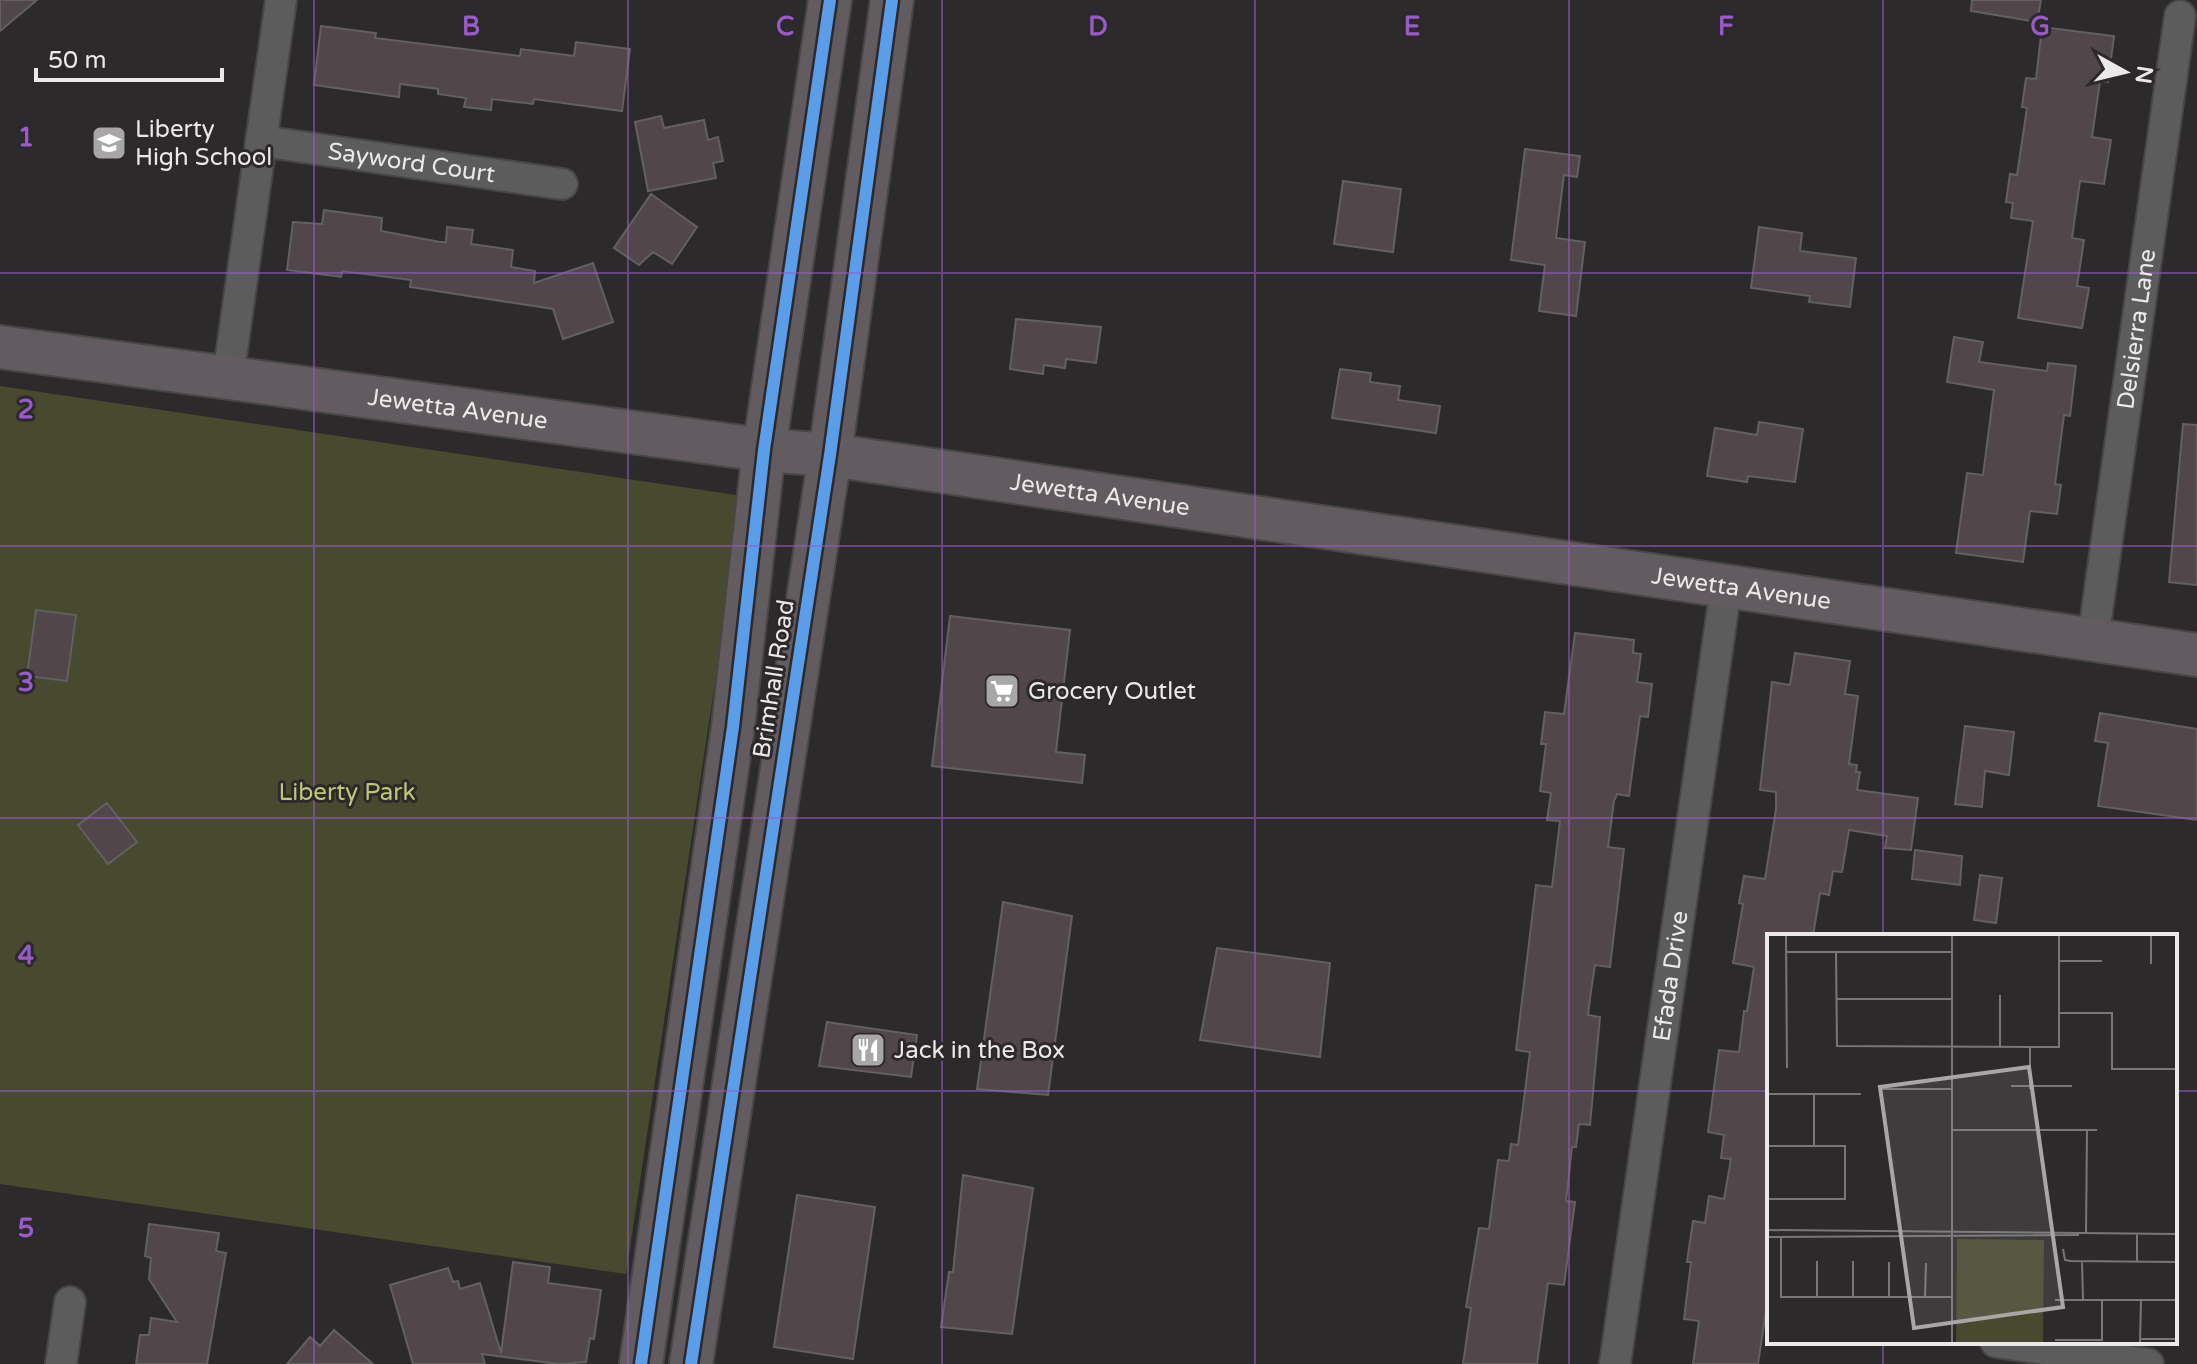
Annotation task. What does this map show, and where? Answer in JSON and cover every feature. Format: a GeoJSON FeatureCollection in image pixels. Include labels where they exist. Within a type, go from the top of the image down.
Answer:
{"type":"FeatureCollection","features":[{"type":"Feature","properties":{"kind":"street"},"geometry":{"type":"LineString","coordinates":[[228,378],[281,0]]}},
{"type":"Feature","properties":{"kind":"street","name":"Brimhall Road"},"geometry":{"type":"LineString","coordinates":[[641,1364],[717,833],[764,450],[830,0]]}},
{"type":"Feature","properties":{"kind":"street","name":"Brimhall Road"},"geometry":{"type":"LineString","coordinates":[[691,1364],[830,455],[892,0]]}},
{"type":"Feature","properties":{"kind":"street","name":"Delsierra Lane"},"geometry":{"type":"LineString","coordinates":[[2093,640],[2180,16]]}},
{"type":"Feature","properties":{"kind":"street","name":"Sayword Court"},"geometry":{"type":"LineString","coordinates":[[261,141],[562,184]]}},
{"type":"Feature","properties":{"kind":"street","name":"Jewetta Avenue"},"geometry":{"type":"LineString","coordinates":[[0,347],[764,450],[830,455],[2197,655]]}},
{"type":"Feature","properties":{"kind":"street","name":"Efada Drive"},"geometry":{"type":"LineString","coordinates":[[1615,1364],[1726,587]]}},
{"type":"Feature","properties":{"kind":"street"},"geometry":{"type":"LineString","coordinates":[[717,833],[733,891],[712,1053],[720,1076],[735,1087]]}},
{"type":"Feature","properties":{"kind":"street"},"geometry":{"type":"LineString","coordinates":[[666,1186],[679,1196],[688,1219],[672,1364]]}},
{"type":"Feature","properties":{"kind":"street"},"geometry":{"type":"LineString","coordinates":[[61,1364],[70,1302]]}},
{"type":"Feature","properties":{"kind":"street"},"geometry":{"type":"LineString","coordinates":[[1990,1364],[1994,1344]]}},
{"type":"Feature","properties":{"kind":"street"},"geometry":{"type":"LineString","coordinates":[[2008,1344],[2148,1364]]}},
{"type":"Feature","properties":{"kind":"green space","name":"Liberty Park"},"geometry":{"type":"Polygon","coordinates":[[[0,386],[743,496],[626,1274],[0,1184],[0,386]]]}},
{"type":"Feature","properties":{"kind":"building"},"geometry":{"type":"Polygon","coordinates":[[[0,0],[37,0],[0,31],[0,0]]]}},
{"type":"Feature","properties":{"kind":"building"},"geometry":{"type":"Polygon","coordinates":[[[1972,0],[2041,0],[2037,22],[1971,11],[1972,0]]]}},
{"type":"Feature","properties":{"kind":"building"},"geometry":{"type":"Polygon","coordinates":[[[321,26],[376,33],[375,38],[520,56],[521,49],[574,56],[576,42],[630,49],[622,111],[534,99],[533,104],[492,99],[491,110],[464,107],[466,98],[438,94],[438,89],[400,84],[399,97],[314,85],[321,26]]]}},
{"type":"Feature","properties":{"kind":"building"},"geometry":{"type":"Polygon","coordinates":[[[2042,27],[2114,36],[2108,82],[2100,81],[2092,137],[2111,140],[2104,184],[2080,181],[2072,238],[2084,240],[2077,286],[2089,288],[2082,328],[2018,318],[2033,221],[2011,218],[2013,203],[2006,202],[2010,174],[2017,175],[2027,108],[2022,107],[2026,78],[2036,79],[2042,27]]]}},
{"type":"Feature","properties":{"kind":"building"},"geometry":{"type":"Polygon","coordinates":[[[661,116],[664,128],[704,120],[708,140],[718,137],[723,161],[713,163],[716,178],[648,191],[635,122],[661,116]]]}},
{"type":"Feature","properties":{"kind":"building"},"geometry":{"type":"Polygon","coordinates":[[[1525,149],[1580,156],[1577,177],[1564,175],[1556,238],[1585,242],[1576,316],[1539,311],[1545,265],[1511,260],[1525,149]]]}},
{"type":"Feature","properties":{"kind":"building"},"geometry":{"type":"Polygon","coordinates":[[[1343,181],[1401,189],[1393,252],[1334,244],[1343,181]]]}},
{"type":"Feature","properties":{"kind":"building"},"geometry":{"type":"Polygon","coordinates":[[[651,194],[697,227],[672,264],[653,252],[639,265],[614,248],[651,194]]]}},
{"type":"Feature","properties":{"kind":"building"},"geometry":{"type":"Polygon","coordinates":[[[324,210],[382,218],[381,231],[440,242],[446,242],[447,227],[473,230],[471,244],[513,250],[511,267],[535,271],[534,283],[593,263],[613,322],[563,339],[553,309],[410,287],[411,280],[342,271],[341,277],[287,270],[293,222],[322,224],[324,210]]]}},
{"type":"Feature","properties":{"kind":"building"},"geometry":{"type":"Polygon","coordinates":[[[1759,227],[1802,233],[1800,251],[1856,258],[1850,307],[1809,302],[1810,296],[1751,288],[1759,227]]]}},
{"type":"Feature","properties":{"kind":"building"},"geometry":{"type":"Polygon","coordinates":[[[1016,319],[1101,327],[1096,363],[1066,359],[1065,368],[1044,365],[1043,374],[1010,369],[1016,319]]]}},
{"type":"Feature","properties":{"kind":"building"},"geometry":{"type":"Polygon","coordinates":[[[1954,337],[1983,342],[1979,362],[2047,371],[2048,363],[2076,366],[2070,416],[2064,415],[2055,484],[2061,485],[2057,514],[2030,511],[2023,562],[1956,553],[1967,473],[1983,475],[1994,390],[1947,382],[1954,337]]]}},
{"type":"Feature","properties":{"kind":"building"},"geometry":{"type":"Polygon","coordinates":[[[1340,369],[1371,373],[1370,382],[1400,386],[1398,400],[1440,406],[1436,433],[1332,418],[1340,369]]]}},
{"type":"Feature","properties":{"kind":"building"},"geometry":{"type":"Polygon","coordinates":[[[1759,422],[1803,429],[1795,482],[1748,476],[1747,482],[1707,476],[1715,428],[1757,435],[1759,422]]]}},
{"type":"Feature","properties":{"kind":"building"},"geometry":{"type":"Polygon","coordinates":[[[2183,424],[2197,425],[2197,585],[2169,582],[2183,424]]]}},
{"type":"Feature","properties":{"kind":"building"},"geometry":{"type":"Polygon","coordinates":[[[36,610],[76,615],[67,681],[27,676],[36,610]]]}},
{"type":"Feature","properties":{"kind":"building","name":"Grocery Outlet"},"geometry":{"type":"Polygon","coordinates":[[[950,616],[1070,630],[1056,752],[1085,755],[1082,783],[932,766],[950,616]]]}},
{"type":"Feature","properties":{"kind":"building"},"geometry":{"type":"Polygon","coordinates":[[[1575,633],[1634,640],[1633,653],[1641,654],[1637,682],[1652,684],[1648,717],[1640,716],[1629,796],[1617,794],[1614,801],[1608,847],[1624,849],[1610,967],[1595,965],[1588,1015],[1600,1017],[1590,1125],[1579,1124],[1576,1147],[1572,1147],[1566,1201],[1575,1202],[1564,1285],[1548,1283],[1537,1364],[1463,1364],[1471,1308],[1466,1307],[1479,1228],[1489,1229],[1498,1160],[1509,1161],[1511,1144],[1518,1145],[1530,1052],[1516,1050],[1536,885],[1552,887],[1560,821],[1547,820],[1551,793],[1540,791],[1546,744],[1541,744],[1545,712],[1564,714],[1575,633]]]}},
{"type":"Feature","properties":{"kind":"building"},"geometry":{"type":"Polygon","coordinates":[[[1795,653],[1850,661],[1845,694],[1858,696],[1849,764],[1857,765],[1856,772],[1860,772],[1857,790],[1918,798],[1911,850],[1885,848],[1887,836],[1849,830],[1842,872],[1833,871],[1829,895],[1820,893],[1813,934],[1767,934],[1767,1304],[1758,1364],[1693,1364],[1699,1321],[1684,1319],[1691,1262],[1687,1262],[1693,1221],[1705,1223],[1709,1196],[1724,1199],[1731,1159],[1721,1158],[1724,1135],[1708,1132],[1719,1050],[1739,1052],[1754,967],[1733,963],[1743,904],[1739,903],[1744,876],[1765,879],[1776,809],[1776,792],[1760,790],[1772,682],[1790,685],[1795,653]]]}},
{"type":"Feature","properties":{"kind":"building"},"geometry":{"type":"Polygon","coordinates":[[[2100,713],[2197,729],[2197,820],[2098,806],[2108,743],[2095,741],[2100,713]]]}},
{"type":"Feature","properties":{"kind":"building"},"geometry":{"type":"Polygon","coordinates":[[[1965,726],[2014,732],[2009,775],[1985,771],[1982,807],[1955,804],[1965,726]]]}},
{"type":"Feature","properties":{"kind":"building"},"geometry":{"type":"Polygon","coordinates":[[[107,803],[137,842],[108,864],[78,825],[107,803]]]}},
{"type":"Feature","properties":{"kind":"building"},"geometry":{"type":"Polygon","coordinates":[[[1915,850],[1962,856],[1960,885],[1912,879],[1915,850]]]}},
{"type":"Feature","properties":{"kind":"building"},"geometry":{"type":"Polygon","coordinates":[[[1980,875],[2002,878],[1996,923],[1974,920],[1980,875]]]}},
{"type":"Feature","properties":{"kind":"building"},"geometry":{"type":"Polygon","coordinates":[[[1003,902],[1072,916],[1048,1095],[977,1089],[1003,902]]]}},
{"type":"Feature","properties":{"kind":"building"},"geometry":{"type":"Polygon","coordinates":[[[1217,948],[1330,963],[1320,1057],[1200,1040],[1217,948]]]}},
{"type":"Feature","properties":{"kind":"building","name":"Jack in the Box"},"geometry":{"type":"Polygon","coordinates":[[[827,1022],[917,1035],[911,1077],[819,1066],[827,1022]]]}},
{"type":"Feature","properties":{"kind":"building"},"geometry":{"type":"Polygon","coordinates":[[[963,1175],[1033,1188],[1012,1334],[941,1327],[949,1272],[953,1272],[963,1175]]]}},
{"type":"Feature","properties":{"kind":"building"},"geometry":{"type":"Polygon","coordinates":[[[797,1195],[875,1207],[853,1359],[774,1347],[797,1195]]]}},
{"type":"Feature","properties":{"kind":"building"},"geometry":{"type":"Polygon","coordinates":[[[149,1224],[219,1233],[216,1251],[226,1253],[207,1364],[136,1364],[140,1335],[149,1335],[151,1318],[177,1322],[149,1279],[151,1258],[145,1256],[149,1224]]]}},
{"type":"Feature","properties":{"kind":"building"},"geometry":{"type":"Polygon","coordinates":[[[513,1262],[550,1267],[548,1283],[601,1290],[594,1339],[590,1338],[586,1362],[558,1364],[482,1354],[485,1364],[413,1364],[390,1285],[448,1268],[453,1282],[458,1281],[460,1289],[480,1283],[501,1353],[513,1262]]]}},
{"type":"Feature","properties":{"kind":"building"},"geometry":{"type":"Polygon","coordinates":[[[334,1330],[373,1364],[287,1364],[310,1337],[320,1346],[334,1330]]]}},
{"type":"Feature","properties":{"kind":"cycle path"},"geometry":{"type":"LineString","coordinates":[[641,1364],[733,727],[764,450],[830,0]]}},
{"type":"Feature","properties":{"kind":"cycle path"},"geometry":{"type":"LineString","coordinates":[[691,1364],[830,455],[892,0]]}},
{"type":"Feature","properties":{"kind":"place","name":"Liberty High School"},"geometry":{"type":"Point","coordinates":[109,143]}},
{"type":"Feature","properties":{"kind":"place","name":"Grocery Outlet"},"geometry":{"type":"Point","coordinates":[1002,691]}},
{"type":"Feature","properties":{"kind":"place","name":"Jack in the Box"},"geometry":{"type":"Point","coordinates":[868,1050]}}]}
